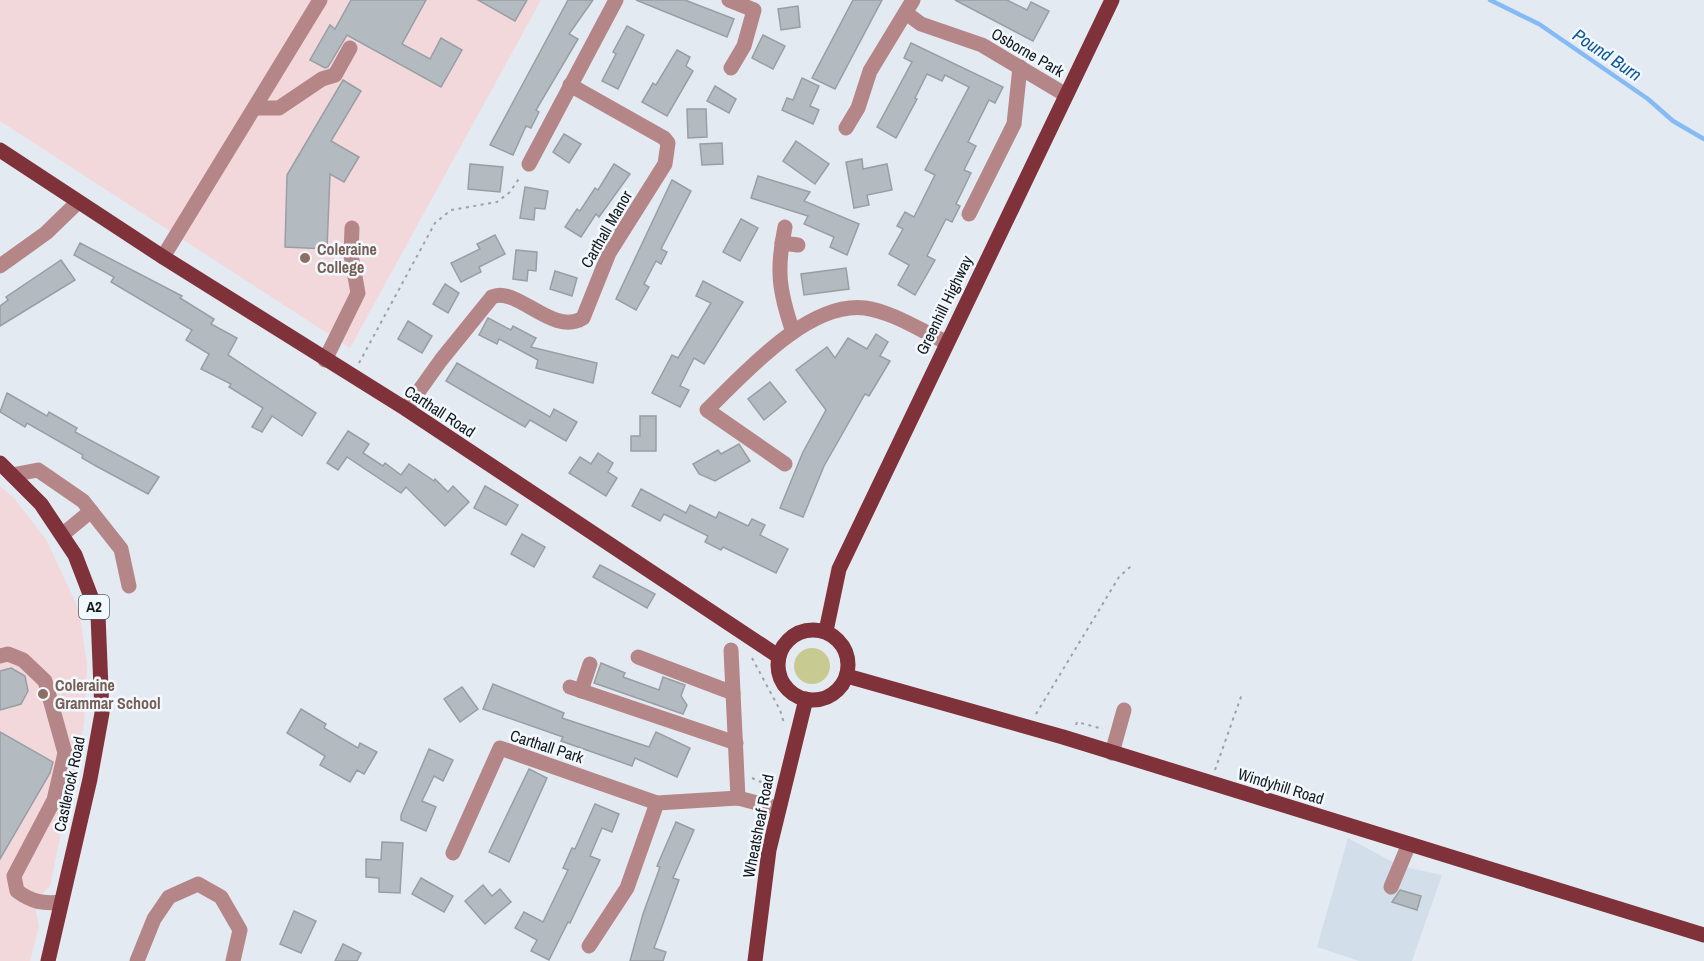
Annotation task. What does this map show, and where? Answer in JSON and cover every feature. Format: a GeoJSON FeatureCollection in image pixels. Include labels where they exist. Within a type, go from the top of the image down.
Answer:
{"type":"FeatureCollection","features":[{"type":"Feature","properties":{"kind":"main road","name":"Greenhill Highway"},"geometry":{"type":"LineString","coordinates":[[826,631],[839,569],[1112,0]]}},
{"type":"Feature","properties":{"kind":"main road","name":"Carthall Road"},"geometry":{"type":"LineString","coordinates":[[0,150],[163,257],[406,409],[778,656]]}},
{"type":"Feature","properties":{"kind":"main road","name":"Castlerock Road"},"geometry":{"type":"LineString","coordinates":[[0,463],[41,504],[75,555],[98,615],[102,713],[90,779],[48,961]]}},
{"type":"Feature","properties":{"kind":"main road"},"geometry":{"type":"LineString","coordinates":[[802,631],[826,631],[835,637],[847,654],[847,675],[843,685],[826,698],[806,699],[786,688],[778,667],[778,656],[783,645],[802,631]]}},
{"type":"Feature","properties":{"kind":"main road","name":"Windyhill Road"},"geometry":{"type":"LineString","coordinates":[[847,675],[1032,728],[1704,935]]}},
{"type":"Feature","properties":{"kind":"main road","name":"Wheatsheaf Road"},"geometry":{"type":"LineString","coordinates":[[755,961],[769,850],[777,808],[806,699]]}},
{"type":"Feature","properties":{"kind":"street"},"geometry":{"type":"LineString","coordinates":[[163,257],[320,0]]}},
{"type":"Feature","properties":{"kind":"street"},"geometry":{"type":"LineString","coordinates":[[528,164],[616,0]]}},
{"type":"Feature","properties":{"kind":"street"},"geometry":{"type":"LineString","coordinates":[[729,0],[754,10],[744,46],[731,68]]}},
{"type":"Feature","properties":{"kind":"street","name":"Osborne Park"},"geometry":{"type":"LineString","coordinates":[[846,128],[858,108],[870,70],[909,6],[921,24],[982,45],[1066,95]]}},
{"type":"Feature","properties":{"kind":"street"},"geometry":{"type":"LineString","coordinates":[[255,108],[279,108],[322,79],[335,75],[350,48]]}},
{"type":"Feature","properties":{"kind":"street"},"geometry":{"type":"LineString","coordinates":[[969,213],[1014,124],[1020,67]]}},
{"type":"Feature","properties":{"kind":"street","name":"Carthall Manor"},"geometry":{"type":"LineString","coordinates":[[406,409],[441,360],[492,297],[505,295],[556,320],[577,322],[583,318],[609,253],[665,164],[668,143],[664,138],[570,85]]}},
{"type":"Feature","properties":{"kind":"street"},"geometry":{"type":"LineString","coordinates":[[0,266],[46,233],[78,202]]}},
{"type":"Feature","properties":{"kind":"street"},"geometry":{"type":"LineString","coordinates":[[785,227],[778,267],[779,287],[793,332]]}},
{"type":"Feature","properties":{"kind":"street"},"geometry":{"type":"LineString","coordinates":[[325,360],[358,293],[351,255],[352,228]]}},
{"type":"Feature","properties":{"kind":"street"},"geometry":{"type":"LineString","coordinates":[[782,243],[798,245]]}},
{"type":"Feature","properties":{"kind":"street"},"geometry":{"type":"LineString","coordinates":[[785,464],[707,410],[793,332],[820,317],[845,310],[865,308],[946,342]]}},
{"type":"Feature","properties":{"kind":"street"},"geometry":{"type":"LineString","coordinates":[[12,475],[38,470],[83,501],[121,549],[129,585]]}},
{"type":"Feature","properties":{"kind":"street"},"geometry":{"type":"LineString","coordinates":[[62,535],[91,511]]}},
{"type":"Feature","properties":{"kind":"street"},"geometry":{"type":"LineString","coordinates":[[731,650],[738,798]]}},
{"type":"Feature","properties":{"kind":"street"},"geometry":{"type":"LineString","coordinates":[[0,656],[8,654],[23,660],[45,681],[64,753],[54,800],[14,876],[17,891],[28,899],[42,904],[61,902]]}},
{"type":"Feature","properties":{"kind":"street"},"geometry":{"type":"LineString","coordinates":[[638,657],[733,693]]}},
{"type":"Feature","properties":{"kind":"street"},"geometry":{"type":"LineString","coordinates":[[590,664],[575,689],[736,743]]}},
{"type":"Feature","properties":{"kind":"street"},"geometry":{"type":"LineString","coordinates":[[1112,753],[1124,710]]}},
{"type":"Feature","properties":{"kind":"street","name":"Carthall Park"},"geometry":{"type":"LineString","coordinates":[[453,853],[500,748],[657,803],[738,798],[777,808]]}},
{"type":"Feature","properties":{"kind":"street"},"geometry":{"type":"LineString","coordinates":[[589,946],[627,888],[657,803]]}},
{"type":"Feature","properties":{"kind":"street"},"geometry":{"type":"LineString","coordinates":[[1391,887],[1409,844]]}},
{"type":"Feature","properties":{"kind":"street"},"geometry":{"type":"LineString","coordinates":[[137,961],[154,919],[169,897],[198,884],[221,897],[240,930],[233,961]]}},
{"type":"Feature","properties":{"kind":"path"},"geometry":{"type":"LineString","coordinates":[[352,376],[396,290],[435,223],[451,210],[497,202],[510,192],[528,164]]}},
{"type":"Feature","properties":{"kind":"path"},"geometry":{"type":"LineString","coordinates":[[1032,728],[1035,715],[1119,577],[1131,566]]}},
{"type":"Feature","properties":{"kind":"path"},"geometry":{"type":"LineString","coordinates":[[750,655],[780,710],[784,728]]}},
{"type":"Feature","properties":{"kind":"path"},"geometry":{"type":"LineString","coordinates":[[1211,783],[1242,694]]}},
{"type":"Feature","properties":{"kind":"path"},"geometry":{"type":"LineString","coordinates":[[1075,729],[1077,722],[1117,734]]}},
{"type":"Feature","properties":{"kind":"path"},"geometry":{"type":"LineString","coordinates":[[737,765],[744,764],[748,776],[761,782],[771,778],[775,771]]}},
{"type":"Feature","properties":{"kind":"shaded area","name":"Coleraine College"},"geometry":{"type":"Polygon","coordinates":[[[0,0],[541,0],[350,348],[0,121],[0,0]]]}},
{"type":"Feature","properties":{"kind":"shaded area","name":"Coleraine Grammar School"},"geometry":{"type":"Polygon","coordinates":[[[0,486],[14,498],[47,541],[79,610],[87,664],[84,724],[50,886],[40,896],[36,910],[39,927],[30,961],[0,961],[0,486]]]}},
{"type":"Feature","properties":{"kind":"shaded area"},"geometry":{"type":"Polygon","coordinates":[[[1348,838],[1400,866],[1442,875],[1412,961],[1359,961],[1317,947],[1348,838]]]}},
{"type":"Feature","properties":{"kind":"green space"},"geometry":{"type":"Polygon","coordinates":[[[812,648],[824,654],[830,666],[824,678],[812,684],[800,678],[794,666],[800,654],[812,648]]]}},
{"type":"Feature","properties":{"kind":"building"},"geometry":{"type":"Polygon","coordinates":[[[351,0],[426,0],[402,44],[430,59],[441,38],[462,50],[441,87],[347,35],[328,67],[325,68],[310,60],[330,25],[335,29],[351,0]]]}},
{"type":"Feature","properties":{"kind":"building"},"geometry":{"type":"Polygon","coordinates":[[[478,0],[527,0],[515,21],[478,0]]]}},
{"type":"Feature","properties":{"kind":"building"},"geometry":{"type":"Polygon","coordinates":[[[568,0],[593,0],[569,34],[578,39],[536,110],[539,112],[531,128],[526,126],[513,155],[490,145],[568,0]]]}},
{"type":"Feature","properties":{"kind":"building"},"geometry":{"type":"Polygon","coordinates":[[[636,0],[685,0],[734,19],[727,37],[636,0]]]}},
{"type":"Feature","properties":{"kind":"building"},"geometry":{"type":"Polygon","coordinates":[[[853,0],[882,0],[835,89],[812,78],[853,0]]]}},
{"type":"Feature","properties":{"kind":"building"},"geometry":{"type":"Polygon","coordinates":[[[955,0],[1007,0],[1027,10],[1031,2],[1049,11],[1033,41],[955,0]]]}},
{"type":"Feature","properties":{"kind":"building"},"geometry":{"type":"Polygon","coordinates":[[[798,6],[800,27],[781,30],[778,9],[798,6]]]}},
{"type":"Feature","properties":{"kind":"building"},"geometry":{"type":"Polygon","coordinates":[[[627,26],[644,35],[618,89],[602,81],[616,54],[613,52],[627,26]]]}},
{"type":"Feature","properties":{"kind":"building"},"geometry":{"type":"Polygon","coordinates":[[[763,35],[785,46],[773,69],[752,58],[763,35]]]}},
{"type":"Feature","properties":{"kind":"building"},"geometry":{"type":"Polygon","coordinates":[[[911,43],[1003,87],[995,103],[989,100],[968,142],[976,146],[964,170],[971,173],[956,204],[960,206],[952,222],[946,219],[927,256],[935,260],[915,295],[898,285],[909,265],[889,254],[903,229],[897,226],[905,212],[914,217],[935,175],[925,170],[969,87],[945,75],[942,81],[927,74],[915,98],[917,99],[896,138],[877,127],[912,62],[904,58],[911,43]]]}},
{"type":"Feature","properties":{"kind":"building"},"geometry":{"type":"Polygon","coordinates":[[[677,50],[690,57],[686,66],[693,71],[667,116],[642,102],[653,83],[656,85],[677,50]]]}},
{"type":"Feature","properties":{"kind":"building"},"geometry":{"type":"Polygon","coordinates":[[[802,78],[819,86],[810,106],[819,110],[813,124],[782,110],[787,98],[793,100],[802,78]]]}},
{"type":"Feature","properties":{"kind":"building"},"geometry":{"type":"Polygon","coordinates":[[[343,80],[361,91],[331,141],[359,157],[344,182],[330,174],[327,249],[285,247],[287,175],[343,80]]]}},
{"type":"Feature","properties":{"kind":"building"},"geometry":{"type":"Polygon","coordinates":[[[715,86],[736,99],[729,113],[707,101],[715,86]]]}},
{"type":"Feature","properties":{"kind":"building"},"geometry":{"type":"Polygon","coordinates":[[[687,109],[706,109],[707,137],[688,138],[687,109]]]}},
{"type":"Feature","properties":{"kind":"building"},"geometry":{"type":"Polygon","coordinates":[[[564,134],[581,144],[569,163],[553,152],[564,134]]]}},
{"type":"Feature","properties":{"kind":"building"},"geometry":{"type":"Polygon","coordinates":[[[796,141],[829,164],[815,184],[783,161],[796,141]]]}},
{"type":"Feature","properties":{"kind":"building"},"geometry":{"type":"Polygon","coordinates":[[[722,143],[723,164],[702,165],[700,144],[722,143]]]}},
{"type":"Feature","properties":{"kind":"building"},"geometry":{"type":"Polygon","coordinates":[[[862,159],[863,169],[887,164],[892,190],[867,195],[869,205],[854,208],[846,162],[862,159]]]}},
{"type":"Feature","properties":{"kind":"building"},"geometry":{"type":"Polygon","coordinates":[[[470,164],[503,167],[500,192],[468,189],[470,164]]]}},
{"type":"Feature","properties":{"kind":"building"},"geometry":{"type":"Polygon","coordinates":[[[614,164],[630,174],[599,217],[596,214],[581,237],[565,227],[577,209],[580,211],[595,188],[598,190],[614,164]]]}},
{"type":"Feature","properties":{"kind":"building"},"geometry":{"type":"Polygon","coordinates":[[[758,176],[810,192],[804,201],[859,224],[847,255],[830,247],[834,237],[804,224],[808,216],[751,198],[758,176]]]}},
{"type":"Feature","properties":{"kind":"building"},"geometry":{"type":"Polygon","coordinates":[[[672,180],[691,191],[661,249],[667,252],[661,264],[656,261],[644,284],[649,287],[636,310],[616,299],[672,180]]]}},
{"type":"Feature","properties":{"kind":"building"},"geometry":{"type":"Polygon","coordinates":[[[525,187],[548,191],[545,209],[535,208],[534,220],[520,218],[525,187]]]}},
{"type":"Feature","properties":{"kind":"building"},"geometry":{"type":"Polygon","coordinates":[[[741,219],[758,228],[740,261],[723,252],[741,219]]]}},
{"type":"Feature","properties":{"kind":"building"},"geometry":{"type":"Polygon","coordinates":[[[495,235],[505,254],[479,267],[481,272],[461,282],[451,263],[480,249],[477,244],[495,235]]]}},
{"type":"Feature","properties":{"kind":"building"},"geometry":{"type":"Polygon","coordinates":[[[80,243],[182,296],[180,298],[214,319],[211,324],[237,338],[228,355],[316,413],[302,436],[272,416],[262,432],[252,427],[263,408],[229,387],[231,384],[201,369],[209,354],[186,340],[192,330],[111,282],[114,277],[74,255],[80,243]]]}},
{"type":"Feature","properties":{"kind":"building"},"geometry":{"type":"Polygon","coordinates":[[[516,250],[537,252],[536,271],[528,270],[527,281],[513,279],[516,250]]]}},
{"type":"Feature","properties":{"kind":"building"},"geometry":{"type":"Polygon","coordinates":[[[61,260],[75,280],[0,326],[0,306],[8,300],[6,297],[61,260]]]}},
{"type":"Feature","properties":{"kind":"building"},"geometry":{"type":"Polygon","coordinates":[[[846,268],[849,289],[804,295],[801,274],[846,268]]]}},
{"type":"Feature","properties":{"kind":"building"},"geometry":{"type":"Polygon","coordinates":[[[555,271],[577,278],[572,296],[550,289],[555,271]]]}},
{"type":"Feature","properties":{"kind":"building"},"geometry":{"type":"Polygon","coordinates":[[[703,281],[743,302],[704,364],[694,358],[680,386],[689,390],[680,407],[652,393],[672,355],[678,358],[711,303],[696,296],[703,281]]]}},
{"type":"Feature","properties":{"kind":"building"},"geometry":{"type":"Polygon","coordinates":[[[445,284],[459,293],[448,313],[433,304],[445,284]]]}},
{"type":"Feature","properties":{"kind":"building"},"geometry":{"type":"Polygon","coordinates":[[[488,318],[511,330],[513,326],[536,338],[531,347],[597,363],[593,383],[536,368],[538,360],[499,339],[497,344],[479,335],[488,318]]]}},
{"type":"Feature","properties":{"kind":"building"},"geometry":{"type":"Polygon","coordinates":[[[408,321],[432,336],[422,353],[398,339],[408,321]]]}},
{"type":"Feature","properties":{"kind":"building"},"geometry":{"type":"Polygon","coordinates":[[[876,334],[888,342],[880,356],[890,361],[869,396],[865,394],[824,466],[803,517],[780,508],[803,452],[826,410],[796,370],[827,347],[835,358],[848,338],[867,349],[876,334]]]}},
{"type":"Feature","properties":{"kind":"building"},"geometry":{"type":"Polygon","coordinates":[[[457,363],[550,417],[554,409],[577,422],[566,441],[530,420],[525,427],[446,381],[457,363]]]}},
{"type":"Feature","properties":{"kind":"building"},"geometry":{"type":"Polygon","coordinates":[[[770,382],[786,402],[764,420],[748,399],[770,382]]]}},
{"type":"Feature","properties":{"kind":"building"},"geometry":{"type":"Polygon","coordinates":[[[7,393],[47,416],[49,412],[77,428],[75,432],[159,477],[148,494],[82,458],[83,455],[27,423],[25,427],[0,412],[7,393]]]}},
{"type":"Feature","properties":{"kind":"building"},"geometry":{"type":"Polygon","coordinates":[[[640,416],[656,416],[656,451],[631,451],[631,436],[640,436],[640,416]]]}},
{"type":"Feature","properties":{"kind":"building"},"geometry":{"type":"Polygon","coordinates":[[[348,431],[369,444],[363,453],[383,466],[385,463],[401,475],[409,464],[434,481],[435,479],[448,492],[453,486],[469,502],[445,526],[406,487],[401,493],[347,457],[338,470],[327,463],[348,431]]]}},
{"type":"Feature","properties":{"kind":"building"},"geometry":{"type":"Polygon","coordinates":[[[739,444],[750,461],[715,481],[699,474],[693,464],[718,450],[721,454],[739,444]]]}},
{"type":"Feature","properties":{"kind":"building"},"geometry":{"type":"Polygon","coordinates":[[[598,453],[613,463],[608,472],[617,478],[606,496],[569,473],[580,457],[591,464],[598,453]]]}},
{"type":"Feature","properties":{"kind":"building"},"geometry":{"type":"Polygon","coordinates":[[[485,486],[518,505],[506,525],[474,508],[485,486]]]}},
{"type":"Feature","properties":{"kind":"building"},"geometry":{"type":"Polygon","coordinates":[[[641,489],[686,513],[690,505],[716,518],[719,512],[748,526],[752,519],[765,525],[760,535],[788,549],[776,573],[723,547],[721,550],[705,542],[708,536],[664,514],[660,521],[632,506],[641,489]]]}},
{"type":"Feature","properties":{"kind":"building"},"geometry":{"type":"Polygon","coordinates":[[[522,534],[545,547],[534,567],[511,554],[522,534]]]}},
{"type":"Feature","properties":{"kind":"building"},"geometry":{"type":"Polygon","coordinates":[[[600,565],[655,594],[647,608],[593,577],[600,565]]]}},
{"type":"Feature","properties":{"kind":"building"},"geometry":{"type":"Polygon","coordinates":[[[601,663],[625,673],[623,677],[659,690],[663,677],[685,685],[681,696],[687,705],[683,714],[594,683],[601,663]]]}},
{"type":"Feature","properties":{"kind":"building"},"geometry":{"type":"Polygon","coordinates":[[[11,668],[25,676],[28,691],[21,704],[0,710],[0,671],[11,668]]]}},
{"type":"Feature","properties":{"kind":"building"},"geometry":{"type":"Polygon","coordinates":[[[493,684],[564,713],[562,718],[649,747],[656,732],[690,748],[677,777],[635,758],[632,766],[561,741],[563,737],[483,709],[493,684]]]}},
{"type":"Feature","properties":{"kind":"building"},"geometry":{"type":"Polygon","coordinates":[[[462,687],[478,709],[460,722],[444,699],[462,687]]]}},
{"type":"Feature","properties":{"kind":"building"},"geometry":{"type":"Polygon","coordinates":[[[301,709],[326,724],[324,728],[358,748],[360,743],[377,752],[364,774],[357,770],[350,782],[320,765],[325,756],[287,733],[301,709]]]}},
{"type":"Feature","properties":{"kind":"building"},"geometry":{"type":"Polygon","coordinates":[[[0,732],[53,762],[50,773],[0,859],[0,732]]]}},
{"type":"Feature","properties":{"kind":"building"},"geometry":{"type":"Polygon","coordinates":[[[429,749],[453,760],[443,781],[434,776],[422,801],[436,807],[426,831],[401,820],[401,815],[429,749]]]}},
{"type":"Feature","properties":{"kind":"building"},"geometry":{"type":"Polygon","coordinates":[[[529,769],[547,778],[509,862],[489,852],[529,769]]]}},
{"type":"Feature","properties":{"kind":"building"},"geometry":{"type":"Polygon","coordinates":[[[595,804],[619,814],[612,832],[602,828],[590,856],[600,860],[570,923],[568,922],[549,960],[531,951],[537,940],[515,928],[524,912],[543,922],[568,870],[563,868],[572,848],[575,849],[595,804]]]}},
{"type":"Feature","properties":{"kind":"building"},"geometry":{"type":"Polygon","coordinates":[[[676,822],[694,830],[673,878],[679,880],[654,948],[666,952],[663,961],[630,961],[643,914],[660,867],[657,866],[676,822]]]}},
{"type":"Feature","properties":{"kind":"building"},"geometry":{"type":"Polygon","coordinates":[[[382,842],[403,843],[400,893],[379,892],[379,878],[366,877],[366,859],[381,860],[382,842]]]}},
{"type":"Feature","properties":{"kind":"building"},"geometry":{"type":"Polygon","coordinates":[[[421,878],[453,896],[444,912],[412,894],[421,878]]]}},
{"type":"Feature","properties":{"kind":"building"},"geometry":{"type":"Polygon","coordinates":[[[483,885],[492,896],[500,889],[511,902],[485,924],[465,901],[483,885]]]}},
{"type":"Feature","properties":{"kind":"building"},"geometry":{"type":"Polygon","coordinates":[[[1400,890],[1421,896],[1417,910],[1392,902],[1400,890]]]}},
{"type":"Feature","properties":{"kind":"building"},"geometry":{"type":"Polygon","coordinates":[[[294,911],[316,921],[301,953],[280,944],[294,911]]]}},
{"type":"Feature","properties":{"kind":"building"},"geometry":{"type":"Polygon","coordinates":[[[343,944],[361,953],[357,961],[335,961],[343,944]]]}},
{"type":"Feature","properties":{"kind":"waterway","name":"Pound Burn"},"geometry":{"type":"LineString","coordinates":[[1490,0],[1539,24],[1648,99],[1673,121],[1704,139]]}},
{"type":"Feature","properties":{"kind":"place","name":"Coleraine College"},"geometry":{"type":"Point","coordinates":[305,258]}},
{"type":"Feature","properties":{"kind":"place","name":"Coleraine Grammar School"},"geometry":{"type":"Point","coordinates":[43,694]}}]}
